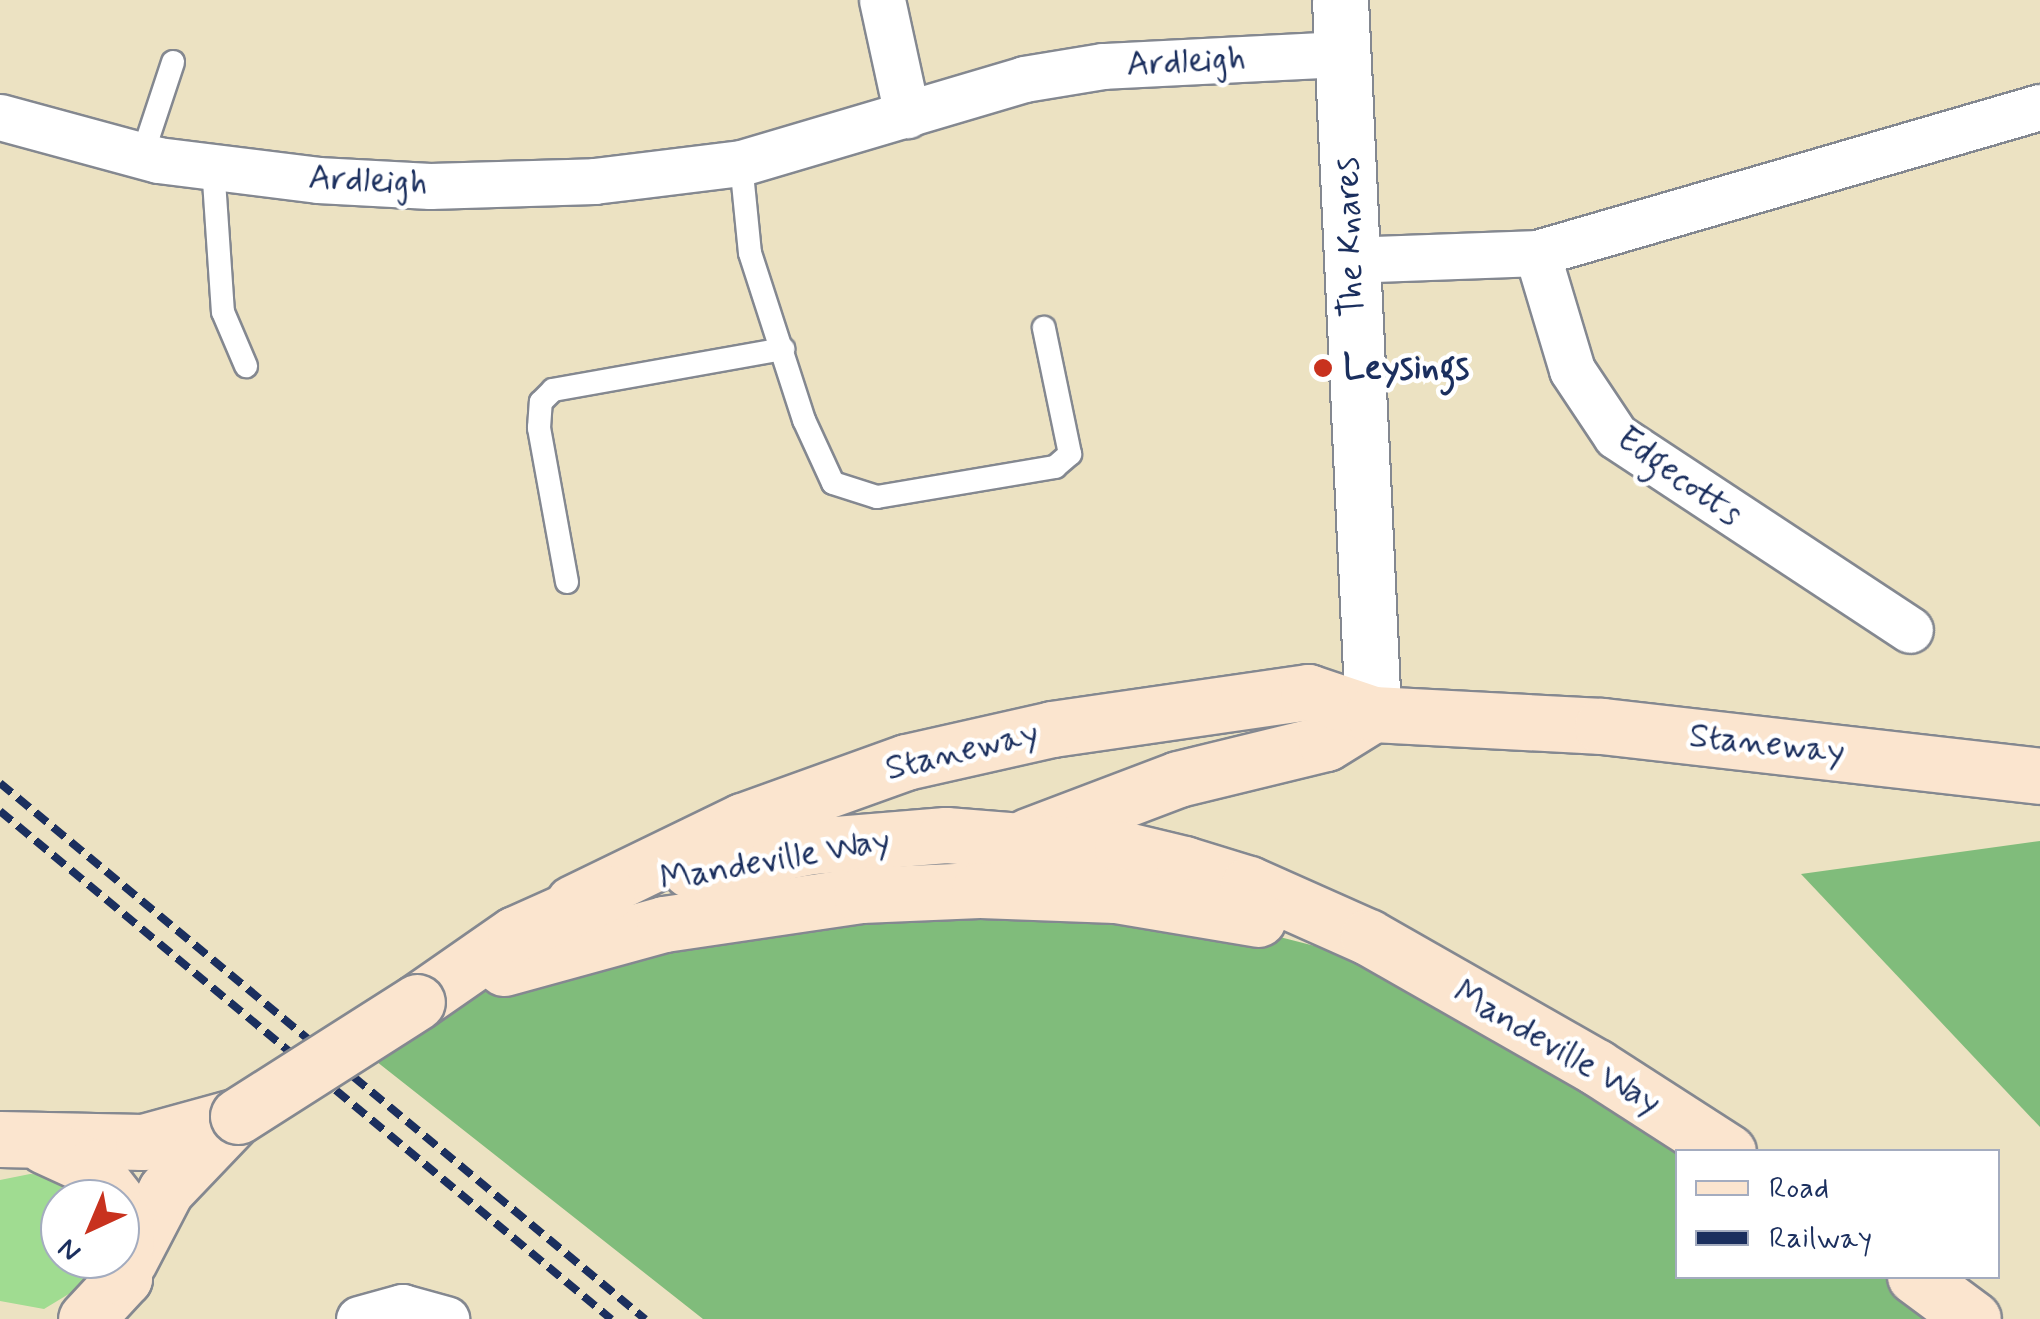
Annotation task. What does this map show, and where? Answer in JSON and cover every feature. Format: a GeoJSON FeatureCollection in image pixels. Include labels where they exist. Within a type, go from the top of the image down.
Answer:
{"type":"FeatureCollection","features":[{"type":"Feature","properties":{"kind":"main road","name":"Staneway"},"geometry":{"type":"LineString","coordinates":[[572,904],[742,821],[906,762],[1052,729],[1308,692],[1374,714],[1602,726],[2040,776]]}},
{"type":"Feature","properties":{"kind":"main road"},"geometry":{"type":"LineString","coordinates":[[860,895],[1020,840],[1178,779],[1326,743],[1374,714]]}},
{"type":"Feature","properties":{"kind":"main road","name":"Mandeville Way"},"geometry":{"type":"LineString","coordinates":[[86,1319],[125,1286],[181,1169],[238,1116],[572,904],[661,877],[812,846],[946,836],[1020,840],[1122,850],[1249,884],[1368,938],[1723,1149]]}},
{"type":"Feature","properties":{"kind":"main road","name":"Mandeville Way"},"geometry":{"type":"LineString","coordinates":[[417,1002],[595,941],[860,895],[980,890],[1158,901],[1298,929],[1436,977]]}},
{"type":"Feature","properties":{"kind":"main road","name":"Mandeville Way"},"geometry":{"type":"LineString","coordinates":[[13,1144],[142,1142],[238,1116]]}},
{"type":"Feature","properties":{"kind":"main road"},"geometry":{"type":"LineString","coordinates":[[13,1144],[91,1167],[100,1179]]}},
{"type":"Feature","properties":{"kind":"main road"},"geometry":{"type":"LineString","coordinates":[[1919,1279],[1973,1319]]}},
{"type":"Feature","properties":{"kind":"street"},"geometry":{"type":"LineString","coordinates":[[882,0],[907,115]]}},
{"type":"Feature","properties":{"kind":"street","name":"The Knares"},"geometry":{"type":"LineString","coordinates":[[1340,0],[1349,260],[1374,714]]}},
{"type":"Feature","properties":{"kind":"street","name":"Ardleigh"},"geometry":{"type":"LineString","coordinates":[[0,118],[142,156],[213,166],[430,186],[594,180],[740,163],[1024,79],[1103,66],[1344,54]]}},
{"type":"Feature","properties":{"kind":"street"},"geometry":{"type":"LineString","coordinates":[[1349,260],[1537,252],[2040,107]]}},
{"type":"Feature","properties":{"kind":"street","name":"Edgecotts"},"geometry":{"type":"LineString","coordinates":[[1537,252],[1572,370],[1616,436],[1910,630]]}},
{"type":"Feature","properties":{"kind":"street"},"geometry":{"type":"LineString","coordinates":[[359,1319],[402,1307],[446,1319]]}},
{"type":"Feature","properties":{"kind":"lane"},"geometry":{"type":"LineString","coordinates":[[142,156],[172,62]]}},
{"type":"Feature","properties":{"kind":"lane"},"geometry":{"type":"LineString","coordinates":[[740,163],[750,253],[804,420],[832,484],[877,497],[1055,467],[1070,454],[1044,328]]}},
{"type":"Feature","properties":{"kind":"lane"},"geometry":{"type":"LineString","coordinates":[[213,166],[222,312],[246,366]]}},
{"type":"Feature","properties":{"kind":"lane"},"geometry":{"type":"LineString","coordinates":[[567,582],[539,428],[541,402],[553,390],[783,349]]}},
{"type":"Feature","properties":{"kind":"green space"},"geometry":{"type":"Polygon","coordinates":[[[2040,841],[2040,1127],[1801,874],[2040,841]]]}},
{"type":"Feature","properties":{"kind":"green space"},"geometry":{"type":"Polygon","coordinates":[[[1115,895],[1436,977],[1675,1150],[1675,1279],[1918,1279],[1973,1319],[703,1319],[353,1043],[544,953],[1115,895]]]}},
{"type":"Feature","properties":{"kind":"green space"},"geometry":{"type":"Polygon","coordinates":[[[30,1174],[56,1179],[40,1179],[40,1279],[85,1279],[82,1286],[44,1309],[0,1301],[0,1180],[30,1174]]]}},
{"type":"Feature","properties":{"kind":"railway"},"geometry":{"type":"LineString","coordinates":[[0,783],[645,1319]]}},
{"type":"Feature","properties":{"kind":"railway"},"geometry":{"type":"LineString","coordinates":[[0,811],[611,1319]]}},
{"type":"Feature","properties":{"kind":"place","name":"Leysings"},"geometry":{"type":"Point","coordinates":[1323,368]}}]}
